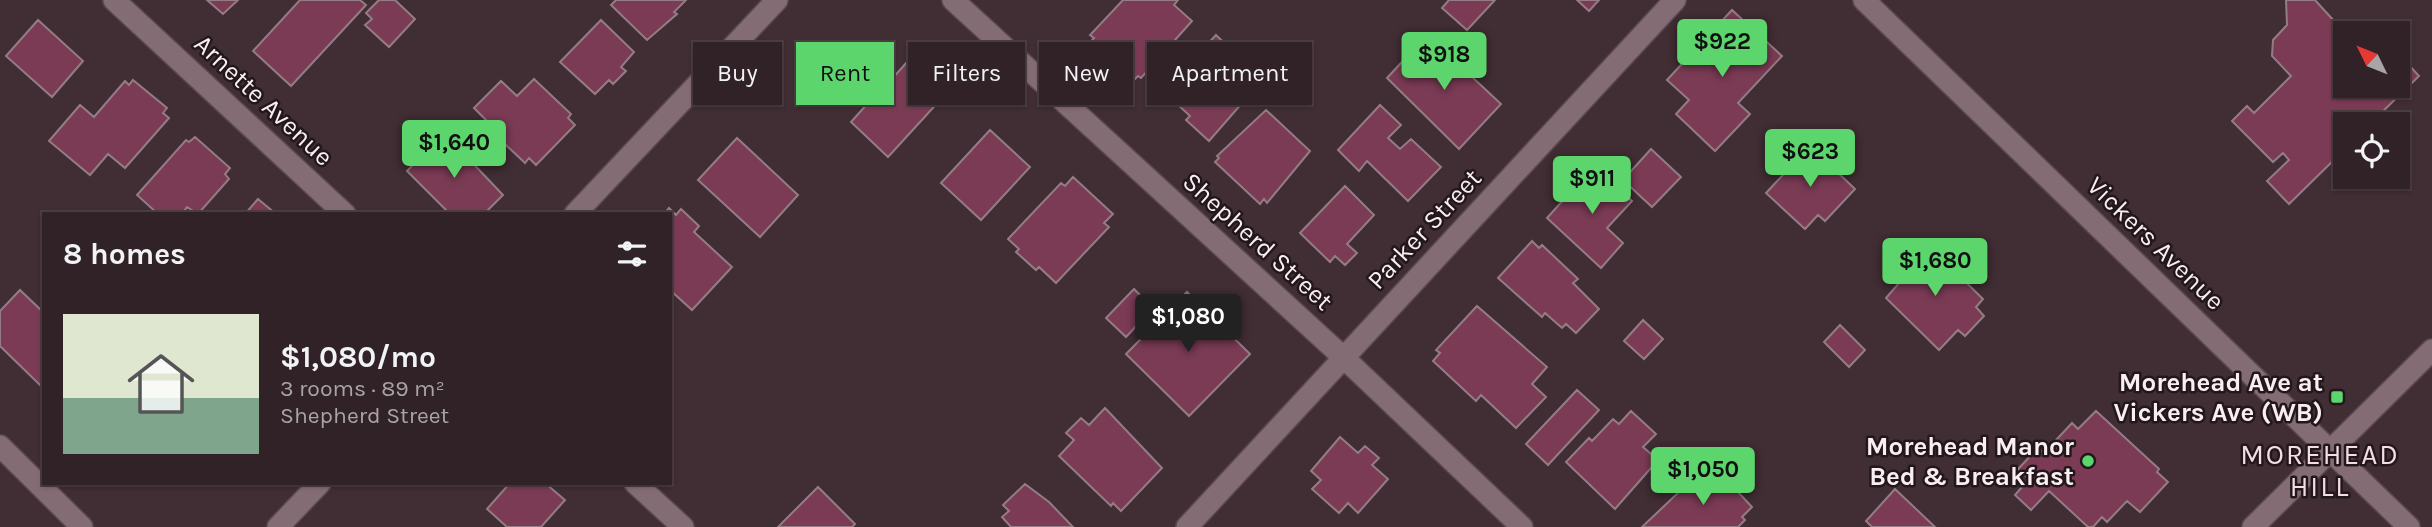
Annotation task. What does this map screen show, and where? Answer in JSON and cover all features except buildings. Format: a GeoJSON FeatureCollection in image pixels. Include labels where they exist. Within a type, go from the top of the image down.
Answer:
{"type":"FeatureCollection","features":[{"type":"Feature","properties":{"kind":"street","name":"Arnette Avenue"},"geometry":{"type":"LineString","coordinates":[[114,0],[343,212]]}},
{"type":"Feature","properties":{"kind":"street"},"geometry":{"type":"LineString","coordinates":[[577,212],[777,0]]}},
{"type":"Feature","properties":{"kind":"street","name":"Shepherd Street"},"geometry":{"type":"LineString","coordinates":[[953,0],[1343,358],[1522,527]]}},
{"type":"Feature","properties":{"kind":"street","name":"Parker Street"},"geometry":{"type":"LineString","coordinates":[[1187,527],[1675,0]]}},
{"type":"Feature","properties":{"kind":"street","name":"Vickers Avenue"},"geometry":{"type":"LineString","coordinates":[[1864,0],[2409,527]]}},
{"type":"Feature","properties":{"kind":"street"},"geometry":{"type":"LineString","coordinates":[[2253,527],[2432,350]]}},
{"type":"Feature","properties":{"kind":"street"},"geometry":{"type":"LineString","coordinates":[[0,446],[82,527]]}},
{"type":"Feature","properties":{"kind":"street"},"geometry":{"type":"LineString","coordinates":[[278,527],[318,485]]}},
{"type":"Feature","properties":{"kind":"street"},"geometry":{"type":"LineString","coordinates":[[637,485],[683,527]]}},
{"type":"Feature","properties":{"kind":"place","name":"Morehead Ave at Vickers Ave (WB)"},"geometry":{"type":"Point","coordinates":[2337,397]}},
{"type":"Feature","properties":{"kind":"place","name":"Morehead Manor Bed & Breakfast"},"geometry":{"type":"Point","coordinates":[2088,461]}},
{"type":"Feature","properties":{"kind":"district","name":"MOREHEAD HILL"},"geometry":{"type":"Point","coordinates":[2320,470]}}]}
